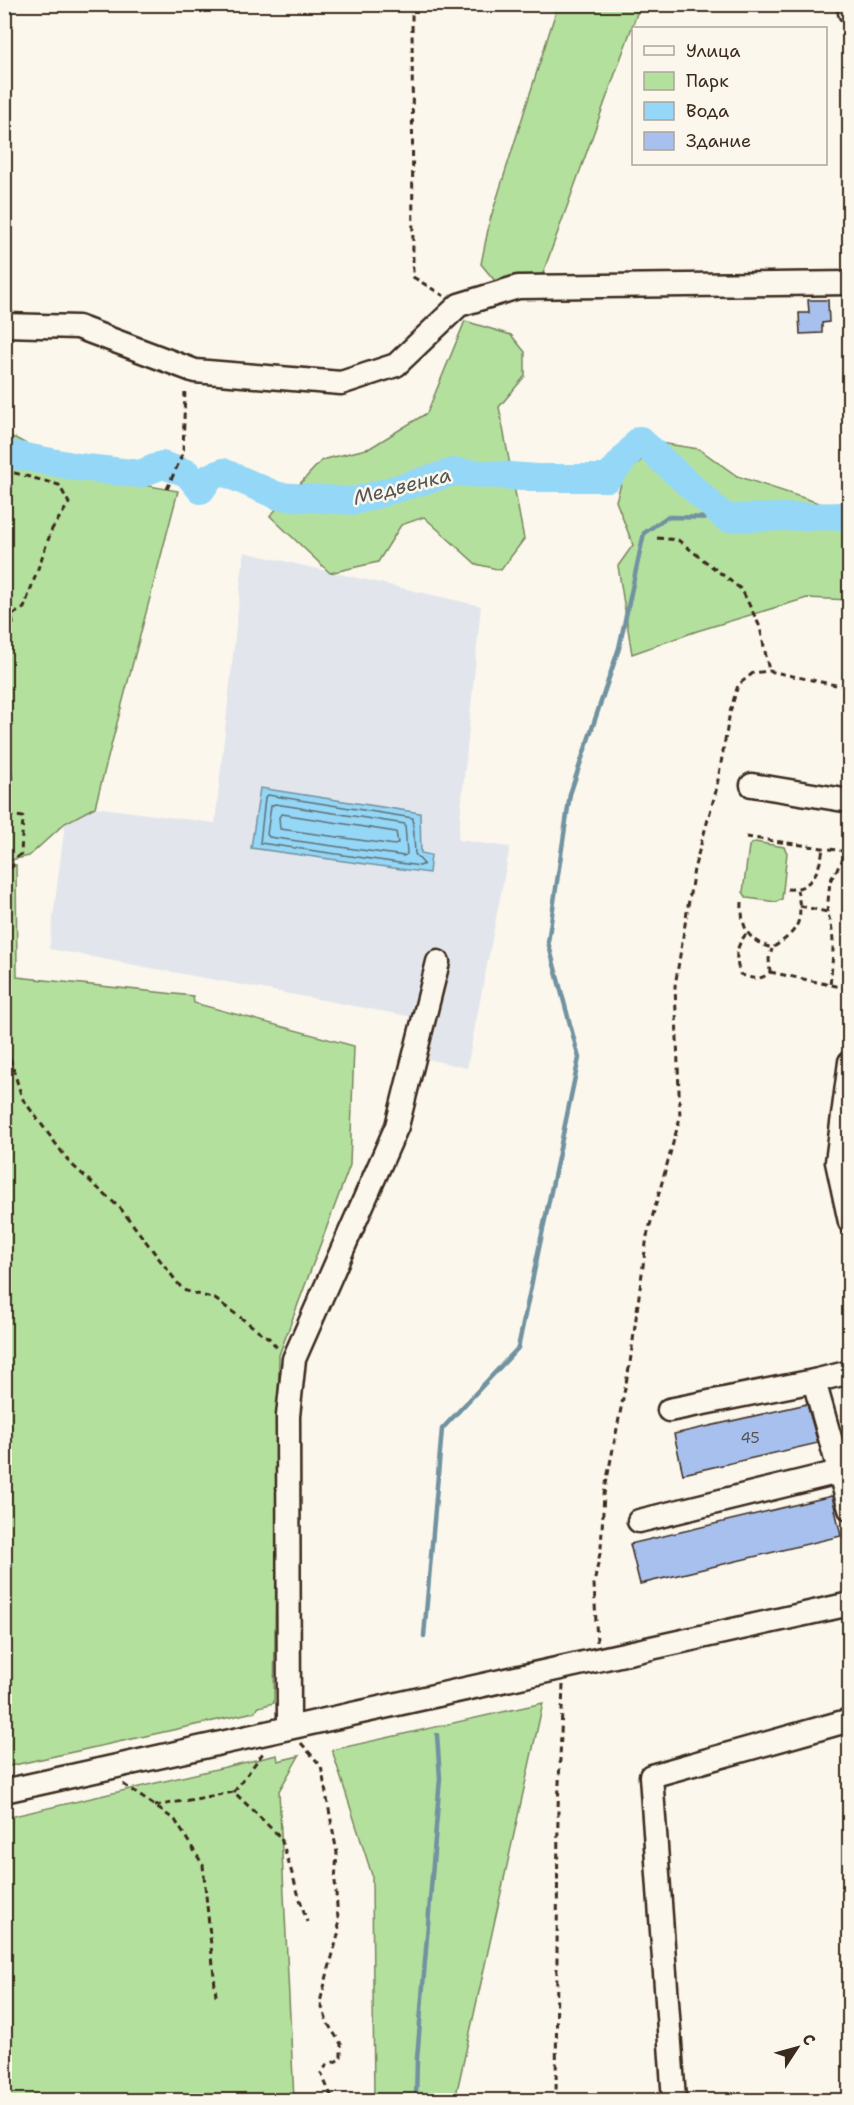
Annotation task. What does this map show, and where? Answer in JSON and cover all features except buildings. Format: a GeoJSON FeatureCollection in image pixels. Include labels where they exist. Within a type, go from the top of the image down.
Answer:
{"type":"FeatureCollection","features":[{"type":"Feature","properties":{"kind":"street"},"geometry":{"type":"LineString","coordinates":[[849,4],[849,12]]}},
{"type":"Feature","properties":{"kind":"street"},"geometry":{"type":"LineString","coordinates":[[4,325],[78,327],[195,371],[341,383],[396,365],[459,305],[518,287],[849,283]]}},
{"type":"Feature","properties":{"kind":"street"},"geometry":{"type":"LineString","coordinates":[[752,785],[849,801]]}},
{"type":"Feature","properties":{"kind":"street"},"geometry":{"type":"LineString","coordinates":[[285,1727],[288,1416],[294,1359],[397,1126],[438,962]]}},
{"type":"Feature","properties":{"kind":"street"},"geometry":{"type":"LineString","coordinates":[[849,1062],[843,1161],[849,1222]]}},
{"type":"Feature","properties":{"kind":"street"},"geometry":{"type":"LineString","coordinates":[[669,1410],[849,1372]]}},
{"type":"Feature","properties":{"kind":"street"},"geometry":{"type":"LineString","coordinates":[[814,1381],[849,1509]]}},
{"type":"Feature","properties":{"kind":"street"},"geometry":{"type":"LineString","coordinates":[[639,1521],[839,1472]]}},
{"type":"Feature","properties":{"kind":"street"},"geometry":{"type":"LineString","coordinates":[[4,1791],[849,1604]]}},
{"type":"Feature","properties":{"kind":"street"},"geometry":{"type":"LineString","coordinates":[[674,2100],[651,1776],[849,1720]]}},
{"type":"Feature","properties":{"kind":"path"},"geometry":{"type":"LineString","coordinates":[[412,4],[412,278],[459,305]]}},
{"type":"Feature","properties":{"kind":"path"},"geometry":{"type":"LineString","coordinates":[[167,489],[183,453],[185,368]]}},
{"type":"Feature","properties":{"kind":"path"},"geometry":{"type":"LineString","coordinates":[[4,470],[59,485],[69,503],[52,529],[24,608],[12,615],[4,614]]}},
{"type":"Feature","properties":{"kind":"path"},"geometry":{"type":"LineString","coordinates":[[657,538],[678,540],[742,591],[760,627],[769,671]]}},
{"type":"Feature","properties":{"kind":"path"},"geometry":{"type":"LineString","coordinates":[[4,652],[13,624],[12,615]]}},
{"type":"Feature","properties":{"kind":"path"},"geometry":{"type":"LineString","coordinates":[[598,1659],[594,1584],[601,1548],[604,1494],[630,1363],[647,1236],[680,1118],[675,986],[694,869],[716,791],[730,712],[738,685],[753,673],[769,671],[849,688]]}},
{"type":"Feature","properties":{"kind":"path"},"geometry":{"type":"LineString","coordinates":[[4,700],[12,784],[7,791],[9,815],[23,817],[21,854],[12,861],[4,863]]}},
{"type":"Feature","properties":{"kind":"path"},"geometry":{"type":"LineString","coordinates":[[746,837],[849,852],[830,881],[826,912],[834,945],[830,987]]}},
{"type":"Feature","properties":{"kind":"path"},"geometry":{"type":"LineString","coordinates":[[787,889],[797,890],[811,881],[820,867],[823,848]]}},
{"type":"Feature","properties":{"kind":"path"},"geometry":{"type":"LineString","coordinates":[[4,874],[13,866],[12,861]]}},
{"type":"Feature","properties":{"kind":"path"},"geometry":{"type":"LineString","coordinates":[[746,934],[739,944],[735,957],[740,974],[752,979],[765,977],[770,972],[769,959],[772,948],[796,929],[800,906],[797,890]]}},
{"type":"Feature","properties":{"kind":"path"},"geometry":{"type":"LineString","coordinates":[[742,902],[742,921],[746,934],[761,945],[772,948]]}},
{"type":"Feature","properties":{"kind":"path"},"geometry":{"type":"LineString","coordinates":[[800,906],[826,912]]}},
{"type":"Feature","properties":{"kind":"path"},"geometry":{"type":"LineString","coordinates":[[770,972],[830,987],[849,989]]}},
{"type":"Feature","properties":{"kind":"path"},"geometry":{"type":"LineString","coordinates":[[4,1038],[22,1098],[40,1124],[70,1163],[121,1209],[183,1290],[215,1299],[270,1340],[280,1352],[294,1359]]}},
{"type":"Feature","properties":{"kind":"path"},"geometry":{"type":"LineString","coordinates":[[556,2100],[558,1808],[564,1666]]}},
{"type":"Feature","properties":{"kind":"path"},"geometry":{"type":"LineString","coordinates":[[155,1806],[234,1792],[285,1727],[321,1766],[337,1853],[335,1881],[339,1931],[320,2002],[328,2024],[341,2044],[341,2059],[327,2065],[321,2073],[333,2100]]}},
{"type":"Feature","properties":{"kind":"path"},"geometry":{"type":"LineString","coordinates":[[102,1769],[175,1820],[203,1865],[216,1996]]}},
{"type":"Feature","properties":{"kind":"path"},"geometry":{"type":"LineString","coordinates":[[234,1792],[281,1838],[307,1922]]}},
{"type":"Feature","properties":{"kind":"shaded area"},"geometry":{"type":"Polygon","coordinates":[[[244,552],[481,606],[458,840],[510,847],[467,1068],[427,1059],[434,1021],[49,949],[65,823],[95,807],[215,823],[244,552]]]}},
{"type":"Feature","properties":{"kind":"green space"},"geometry":{"type":"Polygon","coordinates":[[[558,5],[640,5],[539,284],[495,281],[481,264],[490,220],[558,5]]]}},
{"type":"Feature","properties":{"kind":"green space"},"geometry":{"type":"Polygon","coordinates":[[[465,321],[511,335],[525,352],[525,376],[499,407],[524,539],[501,570],[476,564],[424,517],[401,525],[378,562],[330,573],[270,516],[322,460],[370,448],[427,413],[465,321]]]}},
{"type":"Feature","properties":{"kind":"green space"},"geometry":{"type":"Polygon","coordinates":[[[5,436],[15,438],[64,463],[65,471],[178,491],[95,807],[65,823],[29,856],[5,861],[5,436]]]}},
{"type":"Feature","properties":{"kind":"green space"},"geometry":{"type":"Polygon","coordinates":[[[660,443],[699,449],[737,476],[831,507],[849,499],[849,600],[807,598],[697,631],[632,654],[618,566],[633,545],[616,501],[623,477],[660,443]]]}},
{"type":"Feature","properties":{"kind":"green space"},"geometry":{"type":"Polygon","coordinates":[[[755,842],[784,847],[787,853],[782,899],[776,902],[747,898],[743,892],[749,846],[755,842]]]}},
{"type":"Feature","properties":{"kind":"green space"},"geometry":{"type":"Polygon","coordinates":[[[16,865],[17,977],[193,996],[194,1003],[354,1046],[350,1165],[279,1355],[274,1703],[259,1707],[254,1712],[5,1767],[4,867],[16,865]]]}},
{"type":"Feature","properties":{"kind":"green space"},"geometry":{"type":"Polygon","coordinates":[[[543,1703],[455,2100],[374,2100],[372,1875],[332,1750],[543,1703]]]}},
{"type":"Feature","properties":{"kind":"green space"},"geometry":{"type":"Polygon","coordinates":[[[277,1755],[278,1761],[299,1756],[279,1791],[294,2100],[5,2100],[5,1818],[277,1755]]]}},
{"type":"Feature","properties":{"kind":"water"},"geometry":{"type":"Polygon","coordinates":[[[260,788],[420,813],[421,853],[431,855],[429,873],[251,848],[260,788]]]}},
{"type":"Feature","properties":{"kind":"waterway","name":"Медвенка"},"geometry":{"type":"LineString","coordinates":[[4,453],[78,467],[140,474],[162,465],[187,473],[201,490],[210,477],[223,472],[278,496],[354,501],[454,472],[537,478],[608,478],[640,440],[726,518],[850,516]]}},
{"type":"Feature","properties":{"kind":"waterway"},"geometry":{"type":"LineString","coordinates":[[424,1636],[442,1429],[518,1348],[579,1058],[548,942],[570,794],[619,648],[644,533],[667,517],[726,518]]}},
{"type":"Feature","properties":{"kind":"waterway"},"geometry":{"type":"LineString","coordinates":[[416,2100],[417,2059],[440,1778],[437,1735]]}}]}
